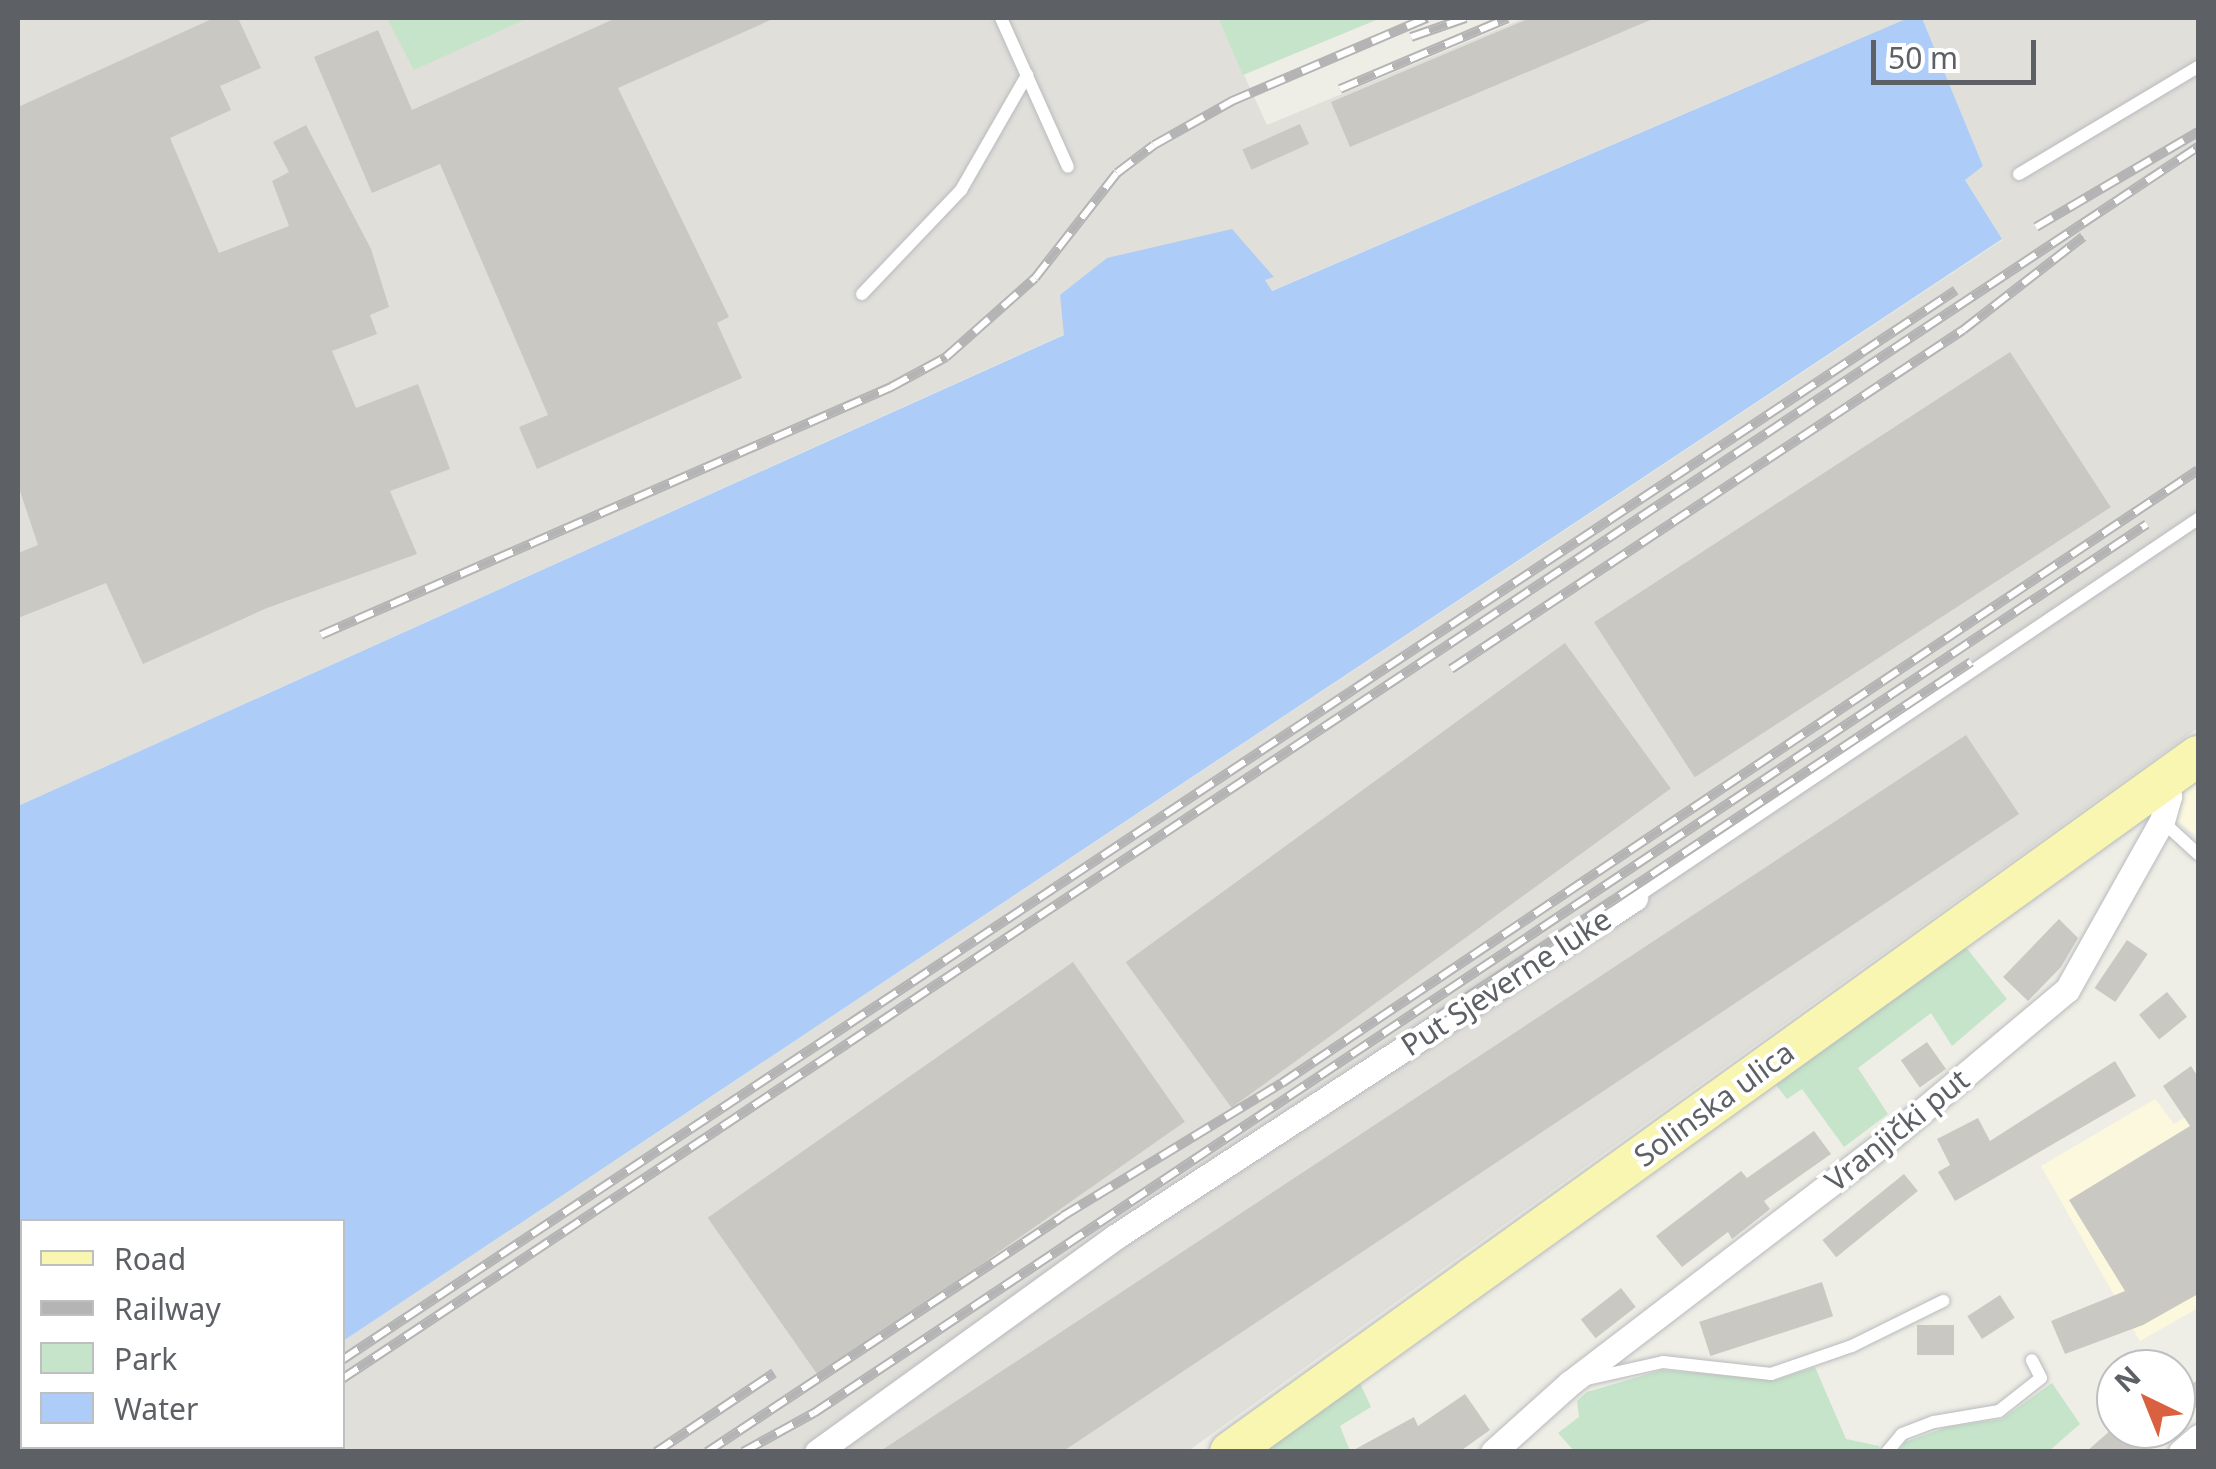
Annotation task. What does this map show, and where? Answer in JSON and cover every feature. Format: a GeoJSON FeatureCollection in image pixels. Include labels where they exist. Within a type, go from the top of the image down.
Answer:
{"type":"FeatureCollection","features":[{"type":"Feature","properties":{"kind":"main road","name":"Solinska ulica"},"geometry":{"type":"LineString","coordinates":[[1230,1452],[2198,756]]}},
{"type":"Feature","properties":{"kind":"street"},"geometry":{"type":"LineString","coordinates":[[2161,782],[2169,796],[2162,821]]}},
{"type":"Feature","properties":{"kind":"street","name":"Vranjički put"},"geometry":{"type":"LineString","coordinates":[[1493,1452],[1570,1383],[1885,1142],[2067,990],[2162,821]]}},
{"type":"Feature","properties":{"kind":"street","name":"Put Sjeverne luke"},"geometry":{"type":"LineString","coordinates":[[817,1452],[1116,1237],[1634,898]]}},
{"type":"Feature","properties":{"kind":"street"},"geometry":{"type":"LineString","coordinates":[[2181,1452],[2198,1437]]}},
{"type":"Feature","properties":{"kind":"lane"},"geometry":{"type":"LineString","coordinates":[[1001,18],[1068,167]]}},
{"type":"Feature","properties":{"kind":"lane"},"geometry":{"type":"LineString","coordinates":[[2019,174],[2198,67]]}},
{"type":"Feature","properties":{"kind":"lane"},"geometry":{"type":"LineString","coordinates":[[862,294],[962,190],[1027,75]]}},
{"type":"Feature","properties":{"kind":"lane","name":"Put Sjeverne luke"},"geometry":{"type":"LineString","coordinates":[[1634,898],[2198,519]]}},
{"type":"Feature","properties":{"kind":"lane"},"geometry":{"type":"LineString","coordinates":[[2162,821],[2198,854]]}},
{"type":"Feature","properties":{"kind":"lane","name":"Vranjički put"},"geometry":{"type":"LineString","coordinates":[[1570,1383],[1663,1362],[1772,1374],[1852,1346],[1942,1301]]}},
{"type":"Feature","properties":{"kind":"lane"},"geometry":{"type":"LineString","coordinates":[[1888,1452],[1902,1434],[1934,1422],[2000,1411],[2040,1378],[2032,1360]]}},
{"type":"Feature","properties":{"kind":"shaded area"},"geometry":{"type":"Polygon","coordinates":[[[18,18],[1218,18],[1267,125],[1525,18],[1908,18],[1271,291],[1265,280],[1273,277],[1060,295],[1065,334],[18,806],[18,18]]]}},
{"type":"Feature","properties":{"kind":"shaded area"},"geometry":{"type":"Polygon","coordinates":[[[1922,18],[2198,18],[2198,728],[1188,1451],[179,1452],[345,1449],[345,1340],[2002,240],[1965,180],[1983,166],[1922,18]]]}},
{"type":"Feature","properties":{"kind":"shaded area"},"geometry":{"type":"Polygon","coordinates":[[[2198,774],[2198,837],[2155,803],[2198,774]]]}},
{"type":"Feature","properties":{"kind":"shaded area"},"geometry":{"type":"Polygon","coordinates":[[[2155,1099],[2174,1124],[2198,1109],[2198,1308],[2140,1341],[2041,1166],[2155,1099]]]}},
{"type":"Feature","properties":{"kind":"green space"},"geometry":{"type":"Polygon","coordinates":[[[387,18],[528,18],[414,70],[387,18]]]}},
{"type":"Feature","properties":{"kind":"green space"},"geometry":{"type":"Polygon","coordinates":[[[1218,18],[1381,18],[1243,75],[1218,18]]]}},
{"type":"Feature","properties":{"kind":"green space"},"geometry":{"type":"Polygon","coordinates":[[[1965,946],[2007,999],[1952,1046],[1931,1013],[1858,1068],[1888,1114],[1844,1147],[1802,1089],[1787,1099],[1776,1085],[1965,946]]]}},
{"type":"Feature","properties":{"kind":"green space"},"geometry":{"type":"Polygon","coordinates":[[[1815,1367],[1846,1439],[1879,1446],[1878,1452],[1575,1452],[1558,1433],[1579,1417],[1577,1401],[1587,1392],[1662,1370],[1776,1380],[1815,1367]]]}},
{"type":"Feature","properties":{"kind":"green space"},"geometry":{"type":"Polygon","coordinates":[[[1360,1383],[1371,1407],[1340,1426],[1350,1451],[1264,1452],[1360,1383]]]}},
{"type":"Feature","properties":{"kind":"green space"},"geometry":{"type":"Polygon","coordinates":[[[2052,1383],[2080,1424],[2049,1451],[1899,1451],[1905,1442],[1947,1427],[2002,1419],[2052,1383]]]}},
{"type":"Feature","properties":{"kind":"water"},"geometry":{"type":"Polygon","coordinates":[[[1908,18],[1922,18],[1983,166],[1965,180],[2002,239],[345,1340],[345,1219],[20,1219],[20,1449],[102,1449],[18,1451],[18,806],[1064,335],[1060,295],[1107,258],[1232,229],[1274,277],[1265,280],[1272,291],[1908,18]]]}},
{"type":"Feature","properties":{"kind":"building"},"geometry":{"type":"Polygon","coordinates":[[[214,18],[238,18],[261,68],[220,86],[231,110],[170,138],[219,253],[289,226],[272,181],[289,172],[273,142],[306,125],[371,249],[389,307],[370,315],[377,334],[332,351],[356,408],[418,384],[450,469],[390,491],[417,554],[267,608],[143,664],[106,583],[18,618],[18,553],[38,545],[18,485],[18,107],[214,18]]]}},
{"type":"Feature","properties":{"kind":"building"},"geometry":{"type":"Polygon","coordinates":[[[616,18],[775,18],[618,88],[729,317],[717,323],[742,378],[537,469],[519,427],[548,415],[440,164],[372,193],[314,57],[378,30],[412,110],[616,18]]]}},
{"type":"Feature","properties":{"kind":"building"},"geometry":{"type":"Polygon","coordinates":[[[1530,18],[1655,18],[1350,147],[1331,102],[1530,18]]]}},
{"type":"Feature","properties":{"kind":"building"},"geometry":{"type":"Polygon","coordinates":[[[1300,124],[1309,144],[1251,170],[1242,150],[1300,124]]]}},
{"type":"Feature","properties":{"kind":"building"},"geometry":{"type":"Polygon","coordinates":[[[2010,352],[2111,507],[1695,777],[1594,622],[2010,352]]]}},
{"type":"Feature","properties":{"kind":"building"},"geometry":{"type":"Polygon","coordinates":[[[1565,643],[1671,789],[1232,1108],[1126,962],[1565,643]]]}},
{"type":"Feature","properties":{"kind":"building"},"geometry":{"type":"Polygon","coordinates":[[[1966,735],[2019,814],[1062,1452],[879,1452],[1966,735]]]}},
{"type":"Feature","properties":{"kind":"building"},"geometry":{"type":"Polygon","coordinates":[[[2059,919],[2078,938],[2061,967],[2028,1001],[2003,977],[2059,919]]]}},
{"type":"Feature","properties":{"kind":"building"},"geometry":{"type":"Polygon","coordinates":[[[2127,940],[2148,954],[2115,1002],[2095,988],[2127,940]]]}},
{"type":"Feature","properties":{"kind":"building"},"geometry":{"type":"Polygon","coordinates":[[[1073,962],[1185,1122],[820,1378],[708,1218],[1073,962]]]}},
{"type":"Feature","properties":{"kind":"building"},"geometry":{"type":"Polygon","coordinates":[[[2167,992],[2187,1017],[2159,1040],[2139,1015],[2167,992]]]}},
{"type":"Feature","properties":{"kind":"building"},"geometry":{"type":"Polygon","coordinates":[[[1927,1042],[1946,1069],[1920,1087],[1901,1060],[1927,1042]]]}},
{"type":"Feature","properties":{"kind":"building"},"geometry":{"type":"Polygon","coordinates":[[[2115,1061],[2136,1096],[1955,1201],[1938,1172],[1950,1165],[1937,1139],[1978,1118],[1990,1141],[2115,1061]]]}},
{"type":"Feature","properties":{"kind":"building"},"geometry":{"type":"Polygon","coordinates":[[[2191,1066],[2198,1077],[2198,1294],[2143,1325],[2065,1354],[2051,1321],[2125,1291],[2069,1200],[2190,1126],[2163,1086],[2191,1066]]]}},
{"type":"Feature","properties":{"kind":"building"},"geometry":{"type":"Polygon","coordinates":[[[1814,1131],[1831,1154],[1764,1201],[1770,1209],[1732,1239],[1728,1232],[1682,1267],[1656,1236],[1741,1171],[1747,1178],[1814,1131]]]}},
{"type":"Feature","properties":{"kind":"building"},"geometry":{"type":"Polygon","coordinates":[[[1904,1174],[1918,1191],[1836,1257],[1822,1240],[1904,1174]]]}},
{"type":"Feature","properties":{"kind":"building"},"geometry":{"type":"Polygon","coordinates":[[[1822,1282],[1833,1316],[1710,1356],[1699,1322],[1822,1282]]]}},
{"type":"Feature","properties":{"kind":"building"},"geometry":{"type":"Polygon","coordinates":[[[1621,1288],[1636,1307],[1596,1338],[1581,1319],[1621,1288]]]}},
{"type":"Feature","properties":{"kind":"building"},"geometry":{"type":"Polygon","coordinates":[[[2000,1295],[2015,1318],[1982,1339],[1967,1316],[2000,1295]]]}},
{"type":"Feature","properties":{"kind":"building"},"geometry":{"type":"Polygon","coordinates":[[[1917,1325],[1954,1325],[1954,1355],[1917,1355],[1917,1325]]]}},
{"type":"Feature","properties":{"kind":"building"},"geometry":{"type":"Polygon","coordinates":[[[1465,1394],[1490,1430],[1459,1452],[1350,1452],[1414,1417],[1418,1426],[1465,1394]]]}},
{"type":"Feature","properties":{"kind":"building"},"geometry":{"type":"Polygon","coordinates":[[[2096,1443],[2096,1449],[2147,1452],[2086,1452],[2096,1443]]]}},
{"type":"Feature","properties":{"kind":"railway"},"geometry":{"type":"LineString","coordinates":[[321,635],[891,387],[946,357],[1035,278],[1117,173],[1154,145],[1232,101],[1427,18]]}},
{"type":"Feature","properties":{"kind":"railway"},"geometry":{"type":"LineString","coordinates":[[1411,37],[1466,18]]}},
{"type":"Feature","properties":{"kind":"railway"},"geometry":{"type":"LineString","coordinates":[[1340,89],[1508,18]]}},
{"type":"Feature","properties":{"kind":"railway"},"geometry":{"type":"LineString","coordinates":[[2036,227],[2198,132]]}},
{"type":"Feature","properties":{"kind":"railway"},"geometry":{"type":"LineString","coordinates":[[345,1377],[2198,147]]}},
{"type":"Feature","properties":{"kind":"railway"},"geometry":{"type":"LineString","coordinates":[[1451,669],[1963,330],[2083,237]]}},
{"type":"Feature","properties":{"kind":"railway"},"geometry":{"type":"LineString","coordinates":[[345,1358],[1956,290]]}},
{"type":"Feature","properties":{"kind":"railway"},"geometry":{"type":"LineString","coordinates":[[707,1452],[1063,1216],[1282,1083],[2198,470]]}},
{"type":"Feature","properties":{"kind":"railway"},"geometry":{"type":"LineString","coordinates":[[743,1452],[814,1413],[2147,524]]}},
{"type":"Feature","properties":{"kind":"railway"},"geometry":{"type":"LineString","coordinates":[[1430,1022],[1971,662]]}},
{"type":"Feature","properties":{"kind":"railway"},"geometry":{"type":"LineString","coordinates":[[656,1452],[774,1373]]}},
{"type":"Feature","properties":{"kind":"railway"},"geometry":{"type":"LineString","coordinates":[[206,1452],[210,1449]]}},
{"type":"Feature","properties":{"kind":"railway"},"geometry":{"type":"LineString","coordinates":[[234,1452],[238,1449]]}}]}
